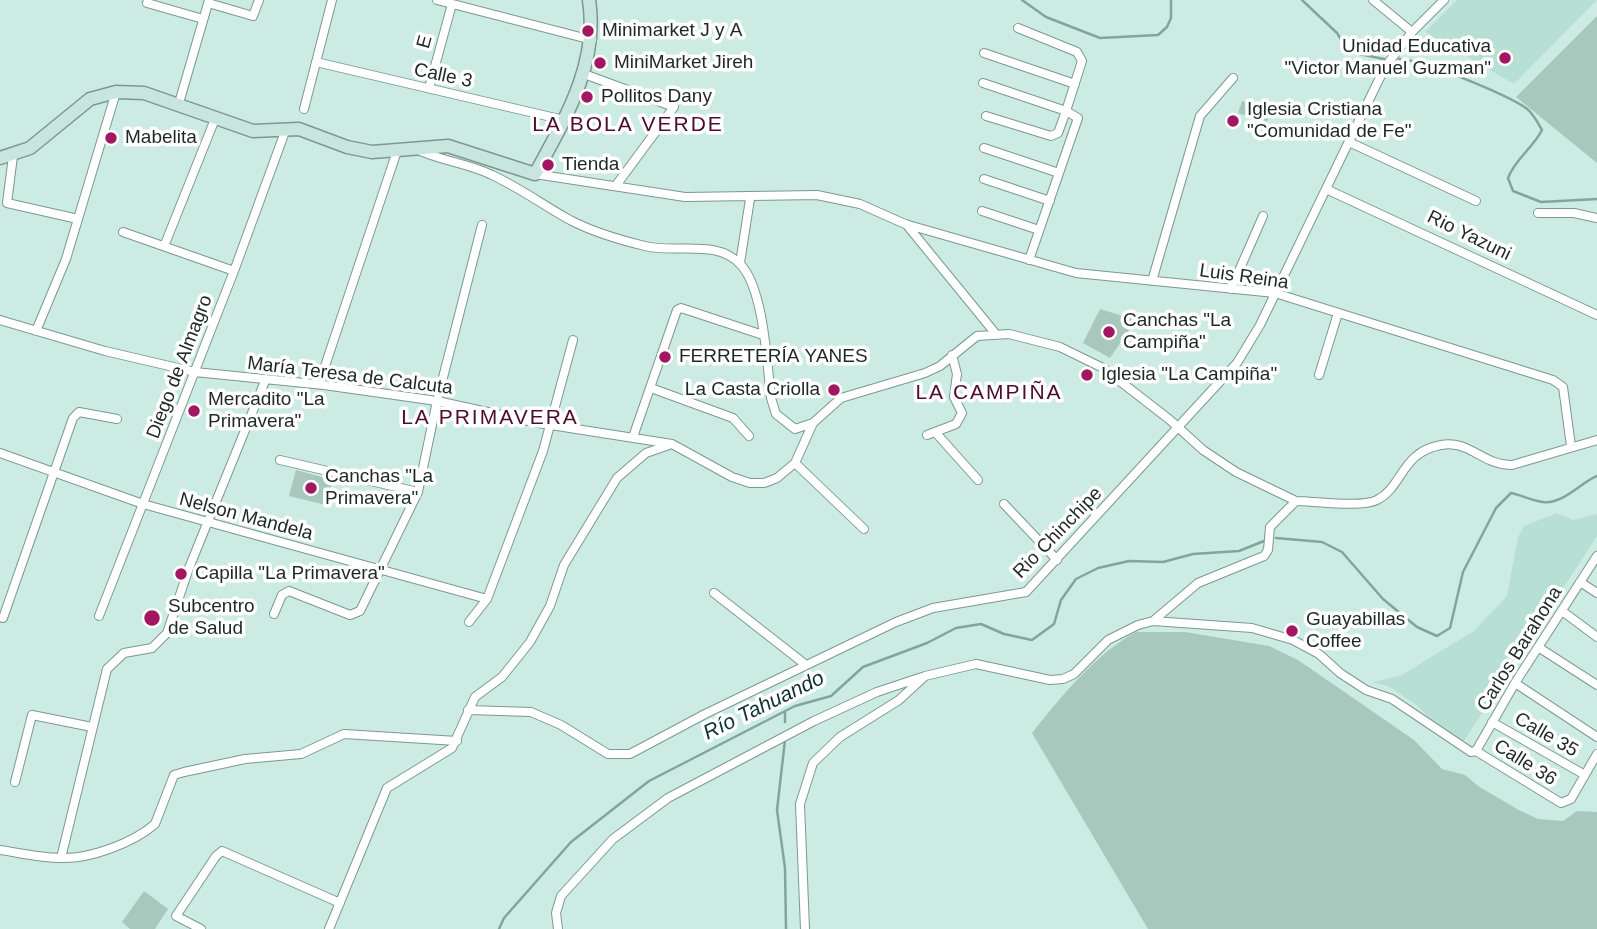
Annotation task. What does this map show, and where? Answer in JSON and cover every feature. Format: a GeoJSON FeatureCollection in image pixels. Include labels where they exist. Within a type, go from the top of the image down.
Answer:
{"type":"FeatureCollection","features":[{"type":"Feature","properties":{"kind":"main road"},"geometry":{"type":"LineString","coordinates":[[6,157],[30,148],[90,99],[116,92],[144,93],[253,131],[286,129],[309,132],[360,151],[448,146],[535,174],[564,120],[583,74],[592,40],[589,0]]}},
{"type":"Feature","properties":{"kind":"street"},"geometry":{"type":"LineString","coordinates":[[179,103],[209,1],[253,16],[259,0]]}},
{"type":"Feature","properties":{"kind":"street"},"geometry":{"type":"LineString","coordinates":[[304,109],[332,0]]}},
{"type":"Feature","properties":{"kind":"street"},"geometry":{"type":"LineString","coordinates":[[437,0],[592,40]]}},
{"type":"Feature","properties":{"kind":"street"},"geometry":{"type":"LineString","coordinates":[[1373,0],[1412,32]]}},
{"type":"Feature","properties":{"kind":"street","name":"Rio Chinchipe"},"geometry":{"type":"LineString","coordinates":[[468,710],[517,711],[542,716],[608,754],[629,754],[896,622],[933,608],[1026,592],[1175,427],[1237,363],[1275,293],[1385,66],[1412,32],[1444,0]]}},
{"type":"Feature","properties":{"kind":"street"},"geometry":{"type":"LineString","coordinates":[[147,3],[203,19]]}},
{"type":"Feature","properties":{"kind":"street","name":"E"},"geometry":{"type":"LineString","coordinates":[[429,88],[452,4]]}},
{"type":"Feature","properties":{"kind":"street"},"geometry":{"type":"LineString","coordinates":[[986,116],[1051,136],[1058,133],[1066,111],[1082,61],[1077,52],[1018,28]]}},
{"type":"Feature","properties":{"kind":"street"},"geometry":{"type":"LineString","coordinates":[[984,53],[1074,84]]}},
{"type":"Feature","properties":{"kind":"street","name":"Calle 3"},"geometry":{"type":"LineString","coordinates":[[316,62],[564,120]]}},
{"type":"Feature","properties":{"kind":"street"},"geometry":{"type":"LineString","coordinates":[[583,74],[674,107],[617,184]]}},
{"type":"Feature","properties":{"kind":"street"},"geometry":{"type":"LineString","coordinates":[[1152,281],[1200,116],[1233,78]]}},
{"type":"Feature","properties":{"kind":"street"},"geometry":{"type":"LineString","coordinates":[[983,83],[1066,111],[1078,118],[1029,260]]}},
{"type":"Feature","properties":{"kind":"street"},"geometry":{"type":"LineString","coordinates":[[36,331],[66,259],[116,92]]}},
{"type":"Feature","properties":{"kind":"street"},"geometry":{"type":"LineString","coordinates":[[165,244],[215,119]]}},
{"type":"Feature","properties":{"kind":"street","name":"Diego de Almagro"},"geometry":{"type":"LineString","coordinates":[[99,616],[234,271],[286,129]]}},
{"type":"Feature","properties":{"kind":"street"},"geometry":{"type":"LineString","coordinates":[[1349,142],[1476,201]]}},
{"type":"Feature","properties":{"kind":"street"},"geometry":{"type":"LineString","coordinates":[[984,148],[1059,173]]}},
{"type":"Feature","properties":{"kind":"street"},"geometry":{"type":"LineString","coordinates":[[415,149],[488,173],[528,192],[570,220],[599,232],[664,249],[713,249],[740,263],[751,284],[763,335],[771,398],[776,414],[795,429],[813,423],[842,398],[925,373],[940,366],[977,335],[995,333],[1024,336],[1079,355],[1103,368],[1203,450],[1236,472],[1296,501],[1365,503],[1377,500],[1421,451],[1443,444],[1457,445],[1500,466],[1512,465],[1597,440]]}},
{"type":"Feature","properties":{"kind":"street"},"geometry":{"type":"LineString","coordinates":[[319,384],[397,151]]}},
{"type":"Feature","properties":{"kind":"street"},"geometry":{"type":"LineString","coordinates":[[6,157],[7,203],[78,219]]}},
{"type":"Feature","properties":{"kind":"street","name":"Luis Reina"},"geometry":{"type":"LineString","coordinates":[[535,174],[617,184],[685,197],[750,199],[776,194],[817,195],[860,204],[905,224],[1076,273],[1275,293],[1558,383],[1563,387],[1571,446]]}},
{"type":"Feature","properties":{"kind":"street"},"geometry":{"type":"LineString","coordinates":[[984,179],[1049,201]]}},
{"type":"Feature","properties":{"kind":"street","name":"Rio Yazuni"},"geometry":{"type":"LineString","coordinates":[[1326,189],[1597,315]]}},
{"type":"Feature","properties":{"kind":"street"},"geometry":{"type":"LineString","coordinates":[[740,263],[750,199]]}},
{"type":"Feature","properties":{"kind":"street"},"geometry":{"type":"LineString","coordinates":[[982,211],[1039,230]]}},
{"type":"Feature","properties":{"kind":"street"},"geometry":{"type":"LineString","coordinates":[[1538,213],[1574,213],[1597,218]]}},
{"type":"Feature","properties":{"kind":"street"},"geometry":{"type":"LineString","coordinates":[[1231,289],[1263,216]]}},
{"type":"Feature","properties":{"kind":"street"},"geometry":{"type":"LineString","coordinates":[[905,224],[995,333]]}},
{"type":"Feature","properties":{"kind":"street"},"geometry":{"type":"LineString","coordinates":[[274,614],[282,595],[289,592],[356,615],[418,492],[437,401],[482,225]]}},
{"type":"Feature","properties":{"kind":"street"},"geometry":{"type":"LineString","coordinates":[[123,232],[165,244],[234,271]]}},
{"type":"Feature","properties":{"kind":"street"},"geometry":{"type":"LineString","coordinates":[[633,437],[677,310],[681,308],[763,335]]}},
{"type":"Feature","properties":{"kind":"street"},"geometry":{"type":"LineString","coordinates":[[1319,374],[1338,313]]}},
{"type":"Feature","properties":{"kind":"street","name":"María Teresa de Calcuta"},"geometry":{"type":"LineString","coordinates":[[0,320],[118,355],[195,372],[265,381],[319,384],[437,401],[671,444],[732,477],[750,483],[764,483],[777,478],[795,463]]}},
{"type":"Feature","properties":{"kind":"street"},"geometry":{"type":"LineString","coordinates":[[470,622],[487,599],[552,423],[573,340]]}},
{"type":"Feature","properties":{"kind":"street"},"geometry":{"type":"LineString","coordinates":[[951,355],[957,374],[954,397],[962,413],[956,424],[932,434],[978,480]]}},
{"type":"Feature","properties":{"kind":"street"},"geometry":{"type":"LineString","coordinates":[[61,858],[107,669],[114,659],[124,653],[152,648],[167,633],[189,568],[265,381]]}},
{"type":"Feature","properties":{"kind":"street"},"geometry":{"type":"LineString","coordinates":[[652,388],[733,418],[749,436]]}},
{"type":"Feature","properties":{"kind":"street"},"geometry":{"type":"LineString","coordinates":[[3,618],[75,414],[117,419]]}},
{"type":"Feature","properties":{"kind":"street"},"geometry":{"type":"LineString","coordinates":[[813,423],[795,463],[864,529]]}},
{"type":"Feature","properties":{"kind":"street"},"geometry":{"type":"LineString","coordinates":[[328,929],[387,788],[452,748],[475,697],[502,677],[530,642],[550,606],[564,565],[617,478],[646,453],[671,444]]}},
{"type":"Feature","properties":{"kind":"street","name":"Nelson Mandela"},"geometry":{"type":"LineString","coordinates":[[0,453],[142,504],[487,599]]}},
{"type":"Feature","properties":{"kind":"street"},"geometry":{"type":"LineString","coordinates":[[280,460],[418,492]]}},
{"type":"Feature","properties":{"kind":"street"},"geometry":{"type":"LineString","coordinates":[[1153,621],[1198,583],[1267,554],[1270,527],[1296,501]]}},
{"type":"Feature","properties":{"kind":"street"},"geometry":{"type":"LineString","coordinates":[[1004,504],[1057,560]]}},
{"type":"Feature","properties":{"kind":"street","name":"Carlos Barahona"},"geometry":{"type":"LineString","coordinates":[[1476,751],[1515,683],[1597,556]]}},
{"type":"Feature","properties":{"kind":"street"},"geometry":{"type":"LineString","coordinates":[[1580,582],[1597,593]]}},
{"type":"Feature","properties":{"kind":"street"},"geometry":{"type":"LineString","coordinates":[[714,593],[806,665]]}},
{"type":"Feature","properties":{"kind":"street"},"geometry":{"type":"LineString","coordinates":[[1562,611],[1597,637]]}},
{"type":"Feature","properties":{"kind":"street"},"geometry":{"type":"LineString","coordinates":[[558,929],[556,913],[561,896],[613,839],[668,798],[814,721],[877,692],[925,676],[976,664],[1050,680],[1063,679],[1074,674],[1108,640],[1138,625],[1153,621],[1252,628],[1293,640],[1319,654],[1340,673],[1366,690],[1392,699],[1467,751],[1476,751]]}},
{"type":"Feature","properties":{"kind":"street"},"geometry":{"type":"LineString","coordinates":[[1538,647],[1597,685]]}},
{"type":"Feature","properties":{"kind":"street"},"geometry":{"type":"LineString","coordinates":[[805,929],[800,804],[813,762],[840,737],[900,699],[925,676]]}},
{"type":"Feature","properties":{"kind":"street"},"geometry":{"type":"LineString","coordinates":[[1515,683],[1597,737]]}},
{"type":"Feature","properties":{"kind":"street"},"geometry":{"type":"LineString","coordinates":[[15,782],[32,715],[92,727]]}},
{"type":"Feature","properties":{"kind":"street","name":"Calle 35"},"geometry":{"type":"LineString","coordinates":[[1492,722],[1585,775]]}},
{"type":"Feature","properties":{"kind":"street"},"geometry":{"type":"LineString","coordinates":[[0,850],[61,858],[106,849],[149,830],[159,818],[174,775],[184,772],[244,759],[301,754],[344,734],[457,741]]}},
{"type":"Feature","properties":{"kind":"street","name":"Calle 36"},"geometry":{"type":"LineString","coordinates":[[1476,751],[1556,801],[1566,803],[1571,799],[1585,775]]}},
{"type":"Feature","properties":{"kind":"street"},"geometry":{"type":"LineString","coordinates":[[1585,775],[1597,754]]}},
{"type":"Feature","properties":{"kind":"street"},"geometry":{"type":"LineString","coordinates":[[201,929],[176,916],[222,851],[340,903]]}},
{"type":"Feature","properties":{"kind":"shaded area","name":"Unidad Educativa \"Victor Manuel Guzman\""},"geometry":{"type":"Polygon","coordinates":[[[1457,0],[1597,0],[1514,84],[1425,32],[1457,0]]]}},
{"type":"Feature","properties":{"kind":"shaded area"},"geometry":{"type":"Polygon","coordinates":[[[1597,16],[1597,163],[1516,97],[1597,16]]]}},
{"type":"Feature","properties":{"kind":"shaded area"},"geometry":{"type":"Polygon","coordinates":[[[1242,101],[1271,109],[1267,122],[1238,113],[1242,101]]]}},
{"type":"Feature","properties":{"kind":"shaded area","name":"Canchas \"La Campiña\""},"geometry":{"type":"Polygon","coordinates":[[[1100,309],[1136,320],[1110,358],[1083,343],[1100,309]]]}},
{"type":"Feature","properties":{"kind":"shaded area","name":"Canchas \"La Primavera\""},"geometry":{"type":"Polygon","coordinates":[[[296,470],[333,480],[326,505],[289,496],[296,470]]]}},
{"type":"Feature","properties":{"kind":"shaded area"},"geometry":{"type":"Polygon","coordinates":[[[1557,513],[1573,520],[1597,514],[1597,536],[1458,750],[1418,706],[1388,686],[1372,682],[1400,676],[1474,631],[1507,596],[1518,537],[1524,526],[1557,513]]]}},
{"type":"Feature","properties":{"kind":"shaded area"},"geometry":{"type":"Polygon","coordinates":[[[1136,632],[1185,632],[1269,646],[1298,660],[1414,740],[1442,769],[1465,775],[1517,809],[1538,819],[1563,821],[1577,811],[1597,812],[1597,929],[1148,929],[1032,733],[1093,664],[1136,632]]]}},
{"type":"Feature","properties":{"kind":"shaded area"},"geometry":{"type":"Polygon","coordinates":[[[144,891],[168,909],[155,929],[130,929],[122,922],[144,891]]]}},
{"type":"Feature","properties":{"kind":"waterway"},"geometry":{"type":"LineString","coordinates":[[1022,0],[1046,17],[1100,38],[1158,35],[1167,27],[1171,18],[1171,0]]}},
{"type":"Feature","properties":{"kind":"waterway"},"geometry":{"type":"LineString","coordinates":[[1302,0],[1337,33],[1349,52],[1384,59]]}},
{"type":"Feature","properties":{"kind":"waterway"},"geometry":{"type":"LineString","coordinates":[[1399,59],[1426,65],[1464,79],[1516,102],[1531,113],[1542,130],[1511,171],[1508,178],[1513,191],[1541,202],[1597,199]]}},
{"type":"Feature","properties":{"kind":"waterway","name":"Río Tahuando"},"geometry":{"type":"LineString","coordinates":[[1276,538],[1322,542],[1342,552],[1383,599],[1417,627],[1437,636],[1450,628],[1463,572],[1496,508],[1511,493],[1539,501],[1557,500],[1597,476]]}},
{"type":"Feature","properties":{"kind":"waterway","name":"Río Tahuando"},"geometry":{"type":"LineString","coordinates":[[499,929],[504,918],[571,842],[649,781],[795,706],[831,696],[863,667],[927,643],[956,628],[981,624],[1004,634],[1032,640],[1054,624],[1061,600],[1076,579],[1098,568],[1129,561],[1163,562],[1193,554],[1239,551],[1264,541]]}},
{"type":"Feature","properties":{"kind":"waterway"},"geometry":{"type":"LineString","coordinates":[[785,711],[785,722]]}},
{"type":"Feature","properties":{"kind":"waterway"},"geometry":{"type":"LineString","coordinates":[[785,740],[777,810],[785,868],[786,929]]}},
{"type":"Feature","properties":{"kind":"place","name":"Minimarket J y A"},"geometry":{"type":"Point","coordinates":[588,31]}},
{"type":"Feature","properties":{"kind":"place","name":"Unidad Educativa \"Victor Manuel Guzman\""},"geometry":{"type":"Point","coordinates":[1505,58]}},
{"type":"Feature","properties":{"kind":"place","name":"MiniMarket Jireh"},"geometry":{"type":"Point","coordinates":[600,63]}},
{"type":"Feature","properties":{"kind":"place","name":"Pollitos Dany"},"geometry":{"type":"Point","coordinates":[587,97]}},
{"type":"Feature","properties":{"kind":"place","name":"Iglesia Cristiana \"Comunidad de Fe\""},"geometry":{"type":"Point","coordinates":[1233,121]}},
{"type":"Feature","properties":{"kind":"place","name":"Mabelita"},"geometry":{"type":"Point","coordinates":[111,138]}},
{"type":"Feature","properties":{"kind":"place","name":"Tienda"},"geometry":{"type":"Point","coordinates":[548,165]}},
{"type":"Feature","properties":{"kind":"place","name":"Canchas \"La Campiña\""},"geometry":{"type":"Point","coordinates":[1109,332]}},
{"type":"Feature","properties":{"kind":"place","name":"FERRETERÍA YANES"},"geometry":{"type":"Point","coordinates":[665,357]}},
{"type":"Feature","properties":{"kind":"place","name":"Iglesia \"La Campiña\""},"geometry":{"type":"Point","coordinates":[1087,375]}},
{"type":"Feature","properties":{"kind":"place","name":"La Casta Criolla"},"geometry":{"type":"Point","coordinates":[834,390]}},
{"type":"Feature","properties":{"kind":"place","name":"Mercadito \"La Primavera\""},"geometry":{"type":"Point","coordinates":[194,411]}},
{"type":"Feature","properties":{"kind":"place","name":"Canchas \"La Primavera\""},"geometry":{"type":"Point","coordinates":[311,488]}},
{"type":"Feature","properties":{"kind":"place","name":"Capilla \"La Primavera\""},"geometry":{"type":"Point","coordinates":[181,574]}},
{"type":"Feature","properties":{"kind":"place","name":"Subcentro de Salud"},"geometry":{"type":"Point","coordinates":[152,618]}},
{"type":"Feature","properties":{"kind":"place","name":"Guayabillas Coffee"},"geometry":{"type":"Point","coordinates":[1292,631]}},
{"type":"Feature","properties":{"kind":"district","name":"LA BOLA VERDE"},"geometry":{"type":"Point","coordinates":[628,125]}},
{"type":"Feature","properties":{"kind":"district","name":"LA CAMPIÑA"},"geometry":{"type":"Point","coordinates":[989,393]}},
{"type":"Feature","properties":{"kind":"district","name":"LA PRIMAVERA"},"geometry":{"type":"Point","coordinates":[490,418]}}]}
